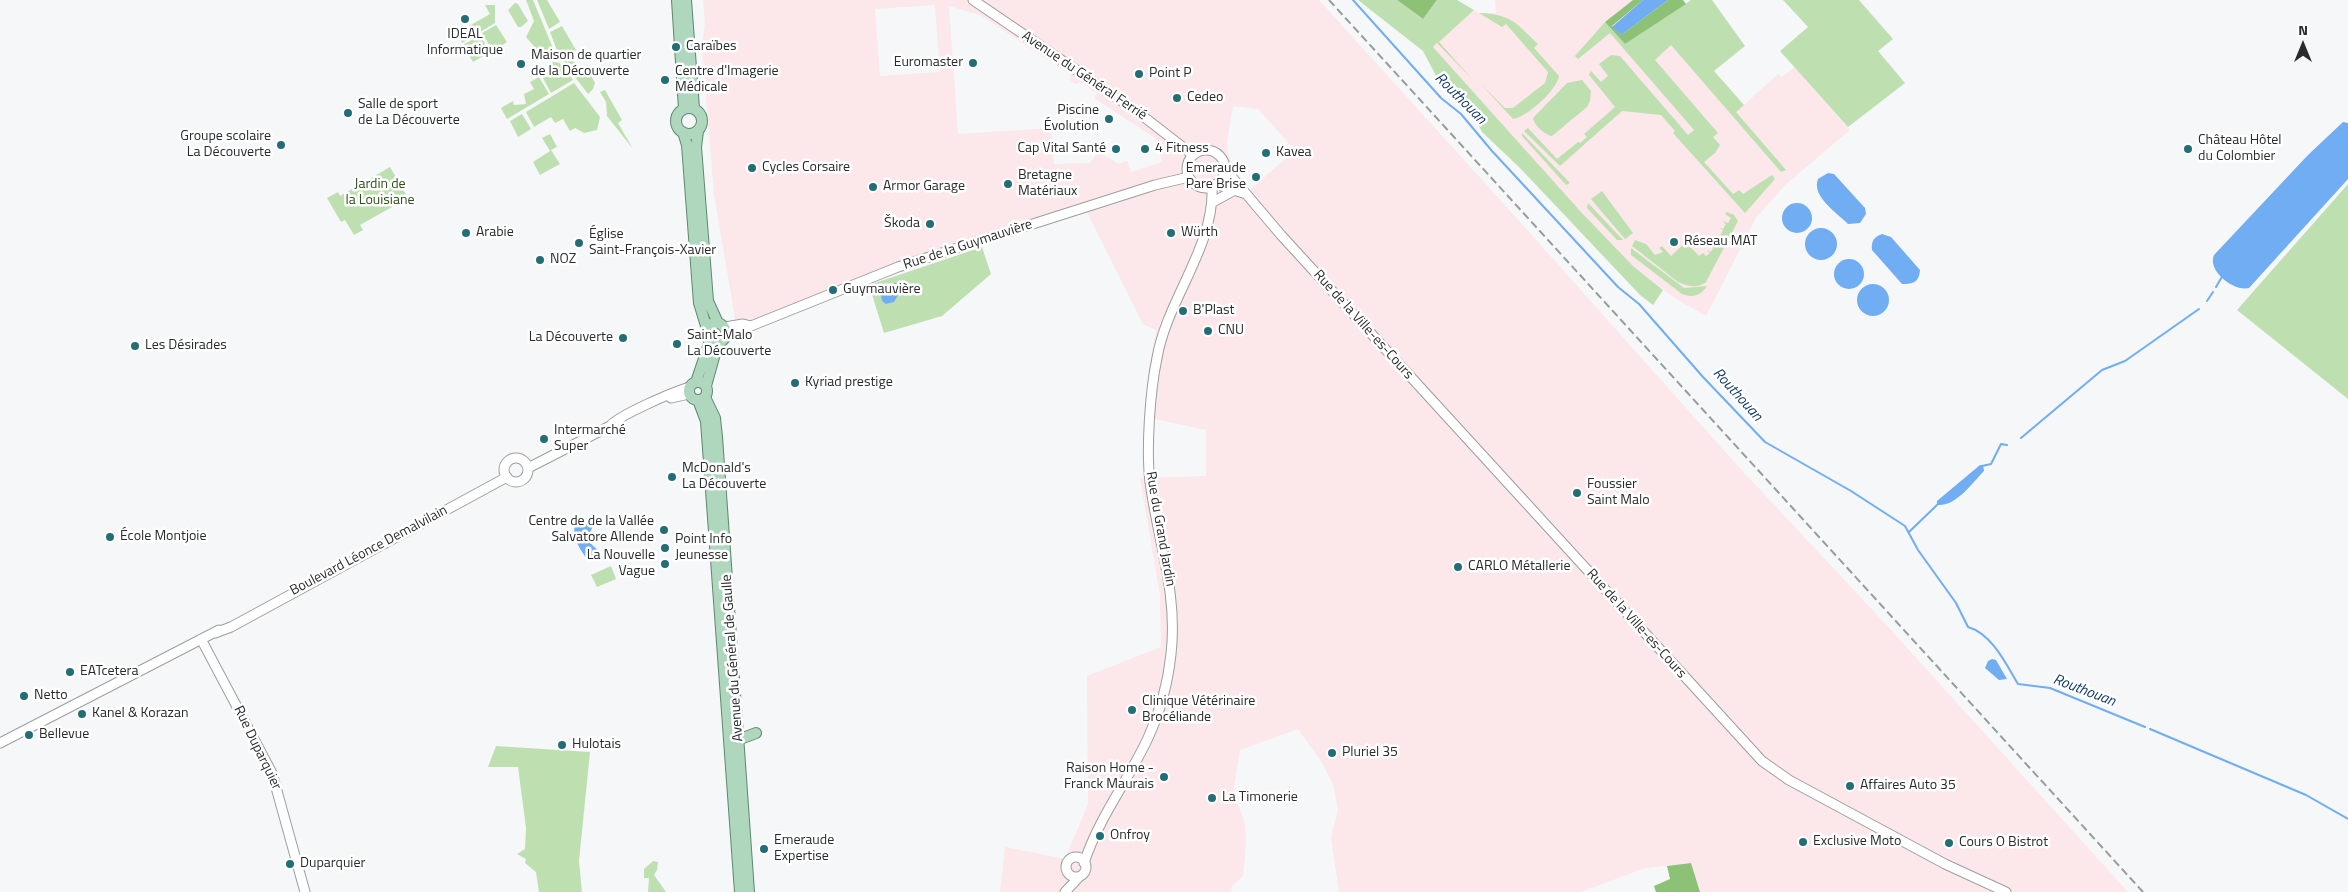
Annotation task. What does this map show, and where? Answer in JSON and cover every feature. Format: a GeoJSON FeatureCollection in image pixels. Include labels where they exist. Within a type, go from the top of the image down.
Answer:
{"type":"FeatureCollection","features":[{"type":"Feature","properties":{"kind":"main road"},"geometry":{"type":"LineString","coordinates":[[677,0],[689,109]]}},
{"type":"Feature","properties":{"kind":"main road"},"geometry":{"type":"LineString","coordinates":[[686,0],[689,109]]}},
{"type":"Feature","properties":{"kind":"main road"},"geometry":{"type":"LineString","coordinates":[[689,109],[702,117],[696,144],[708,301],[719,334],[697,391]]}},
{"type":"Feature","properties":{"kind":"main road"},"geometry":{"type":"LineString","coordinates":[[689,109],[678,114],[676,121],[678,128],[683,132],[691,134],[698,130]]}},
{"type":"Feature","properties":{"kind":"main road"},"geometry":{"type":"LineString","coordinates":[[683,132],[687,145],[699,304],[706,336],[719,334]]}},
{"type":"Feature","properties":{"kind":"main road","name":"Avenue du Général de Gaulle"},"geometry":{"type":"LineString","coordinates":[[697,391],[706,421],[740,892]]}},
{"type":"Feature","properties":{"kind":"main road","name":"Avenue du Général de Gaulle"},"geometry":{"type":"LineString","coordinates":[[697,391],[715,418],[717,437],[749,892]]}},
{"type":"Feature","properties":{"kind":"main road"},"geometry":{"type":"LineString","coordinates":[[728,721],[738,731]]}},
{"type":"Feature","properties":{"kind":"street","name":"Avenue du Général Ferrié"},"geometry":{"type":"LineString","coordinates":[[973,0],[1135,110],[1194,155]]}},
{"type":"Feature","properties":{"kind":"street"},"geometry":{"type":"LineString","coordinates":[[1204,150],[1214,152],[1222,159],[1225,169],[1222,178],[1214,185],[1201,187],[1189,176],[1189,161],[1194,155],[1204,150]]}},
{"type":"Feature","properties":{"kind":"street","name":"Rue de la Ville-es-Cours"},"geometry":{"type":"LineString","coordinates":[[1225,169],[1238,192],[1762,761],[1789,780],[1945,864],[2006,892]]}},
{"type":"Feature","properties":{"kind":"street","name":"Rue de la Guymauvière"},"geometry":{"type":"LineString","coordinates":[[719,334],[751,326],[917,261],[1155,185],[1189,176]]}},
{"type":"Feature","properties":{"kind":"street","name":"Rue de la Ville-es-Cours"},"geometry":{"type":"LineString","coordinates":[[1214,185],[1238,192]]}},
{"type":"Feature","properties":{"kind":"street","name":"Rue du Grand Jardin"},"geometry":{"type":"LineString","coordinates":[[1076,858],[1094,835],[1148,738],[1169,673],[1174,625],[1172,598],[1149,470],[1154,379],[1162,333],[1198,252],[1213,202],[1214,185]]}},
{"type":"Feature","properties":{"kind":"street"},"geometry":{"type":"LineString","coordinates":[[1213,202],[1238,192]]}},
{"type":"Feature","properties":{"kind":"street"},"geometry":{"type":"LineString","coordinates":[[528,468],[610,426],[616,426],[632,418],[634,412],[672,393],[697,391]]}},
{"type":"Feature","properties":{"kind":"street"},"geometry":{"type":"LineString","coordinates":[[521,458],[528,468],[527,475],[522,480],[512,482],[507,478],[504,466],[509,460],[521,458]]}},
{"type":"Feature","properties":{"kind":"street","name":"Boulevard Léonce Demalvilain"},"geometry":{"type":"LineString","coordinates":[[0,743],[201,639],[232,625],[507,478]]}},
{"type":"Feature","properties":{"kind":"street","name":"Rue Duparquier"},"geometry":{"type":"LineString","coordinates":[[201,639],[272,773],[304,892]]}},
{"type":"Feature","properties":{"kind":"street","name":"Rue du Grand Jardin"},"geometry":{"type":"LineString","coordinates":[[1084,863],[1094,835]]}},
{"type":"Feature","properties":{"kind":"street"},"geometry":{"type":"LineString","coordinates":[[1076,858],[1084,863],[1085,870],[1064,892],[1069,874],[1067,864],[1070,860],[1076,858]]}},
{"type":"Feature","properties":{"kind":"street"},"geometry":{"type":"LineString","coordinates":[[1069,874],[1080,876]]}},
{"type":"Feature","properties":{"kind":"shaded area"},"geometry":{"type":"Polygon","coordinates":[[[703,0],[1319,0],[1736,464],[1891,630],[2128,892],[1700,892],[1691,863],[1645,868],[1581,892],[1339,892],[1331,838],[1338,810],[1333,784],[1321,761],[1298,729],[1240,750],[1234,786],[1235,796],[1245,824],[1246,843],[1243,876],[1232,886],[1231,892],[1000,892],[1005,847],[1065,859],[1088,804],[1087,676],[1161,647],[1160,595],[1140,478],[1206,476],[1206,430],[1145,417],[1149,368],[1156,330],[1143,324],[1086,210],[870,283],[738,336],[714,194],[702,48],[705,22],[703,0]],[[935,5],[875,9],[880,76],[940,72],[935,5]],[[949,6],[958,134],[1051,128],[1054,164],[1090,163],[1099,151],[1118,164],[1127,161],[1131,172],[1162,162],[1155,138],[1094,98],[1097,93],[1080,82],[1075,84],[1070,80],[1071,75],[980,15],[949,6]],[[1233,106],[1227,142],[1228,154],[1236,175],[1249,191],[1295,150],[1258,109],[1233,106]]]}},
{"type":"Feature","properties":{"kind":"shaded area"},"geometry":{"type":"Polygon","coordinates":[[[1495,0],[1633,0],[1605,22],[1664,19],[1694,48],[1744,105],[1778,74],[1782,77],[1795,67],[1850,130],[1786,184],[1756,218],[1706,316],[1676,299],[1633,266],[1582,213],[1433,47],[1474,10],[1479,13],[1496,13],[1495,0]]]}},
{"type":"Feature","properties":{"kind":"green space"},"geometry":{"type":"Polygon","coordinates":[[[526,0],[533,0],[558,60],[544,58],[526,37],[534,21],[526,0]]]}},
{"type":"Feature","properties":{"kind":"green space"},"geometry":{"type":"Polygon","coordinates":[[[537,0],[547,0],[560,22],[549,29],[537,0]]]}},
{"type":"Feature","properties":{"kind":"green space"},"geometry":{"type":"Polygon","coordinates":[[[1358,0],[1397,0],[1423,19],[1437,0],[1457,0],[1474,10],[1439,42],[1474,81],[1437,43],[1433,47],[1582,213],[1633,266],[1663,290],[1653,305],[1640,295],[1520,168],[1482,132],[1476,120],[1442,87],[1423,51],[1358,0]]]}},
{"type":"Feature","properties":{"kind":"green space"},"geometry":{"type":"Polygon","coordinates":[[[1397,0],[1437,0],[1423,19],[1397,0]]]}},
{"type":"Feature","properties":{"kind":"green space"},"geometry":{"type":"Polygon","coordinates":[[[1633,0],[1643,0],[1612,26],[1621,35],[1668,0],[1683,0],[1686,4],[1625,44],[1605,22],[1633,0]]]}},
{"type":"Feature","properties":{"kind":"green space"},"geometry":{"type":"Polygon","coordinates":[[[1691,0],[1712,0],[1745,46],[1714,71],[1744,105],[1736,112],[1786,170],[1781,172],[1671,45],[1655,60],[1718,133],[1713,137],[1720,145],[1715,153],[1704,162],[1733,194],[1739,190],[1743,194],[1772,175],[1775,179],[1745,213],[1673,133],[1675,131],[1661,115],[1622,111],[1560,166],[1524,131],[1528,128],[1557,159],[1587,137],[1584,134],[1615,107],[1589,75],[1591,71],[1601,82],[1608,76],[1599,64],[1611,55],[1620,56],[1688,135],[1694,130],[1610,33],[1578,59],[1575,56],[1605,22],[1625,44],[1691,0]]]}},
{"type":"Feature","properties":{"kind":"green space"},"geometry":{"type":"Polygon","coordinates":[[[1783,0],[1859,0],[1893,39],[1878,51],[1905,83],[1848,127],[1780,51],[1808,27],[1783,0]]]}},
{"type":"Feature","properties":{"kind":"green space"},"geometry":{"type":"Polygon","coordinates":[[[515,3],[518,4],[528,21],[521,27],[518,27],[508,10],[515,3]]]}},
{"type":"Feature","properties":{"kind":"green space"},"geometry":{"type":"Polygon","coordinates":[[[485,5],[495,5],[495,23],[462,43],[457,33],[490,14],[485,5]]]}},
{"type":"Feature","properties":{"kind":"green space"},"geometry":{"type":"Polygon","coordinates":[[[1479,13],[1499,15],[1518,25],[1538,44],[1534,48],[1559,76],[1557,82],[1547,95],[1533,108],[1519,117],[1513,119],[1481,84],[1505,108],[1513,108],[1545,83],[1548,72],[1506,24],[1502,27],[1479,13]]]}},
{"type":"Feature","properties":{"kind":"green space"},"geometry":{"type":"Polygon","coordinates":[[[496,25],[507,42],[493,51],[482,33],[496,25]]]}},
{"type":"Feature","properties":{"kind":"green space"},"geometry":{"type":"Polygon","coordinates":[[[562,26],[576,50],[573,52],[572,58],[577,66],[573,74],[558,53],[550,32],[562,26]]]}},
{"type":"Feature","properties":{"kind":"green space"},"geometry":{"type":"Polygon","coordinates":[[[480,35],[490,52],[473,62],[463,45],[480,35]]]}},
{"type":"Feature","properties":{"kind":"green space"},"geometry":{"type":"Polygon","coordinates":[[[553,62],[560,63],[573,80],[551,93],[543,78],[549,65],[553,62]]]}},
{"type":"Feature","properties":{"kind":"green space"},"geometry":{"type":"Polygon","coordinates":[[[581,72],[589,72],[595,83],[593,89],[588,94],[575,77],[581,72]]]}},
{"type":"Feature","properties":{"kind":"green space"},"geometry":{"type":"Polygon","coordinates":[[[539,77],[549,94],[507,119],[501,108],[513,101],[514,105],[526,104],[524,94],[534,89],[530,82],[539,77]]]}},
{"type":"Feature","properties":{"kind":"green space"},"geometry":{"type":"Polygon","coordinates":[[[1582,80],[1591,91],[1587,107],[1552,136],[1543,132],[1535,124],[1533,118],[1567,83],[1582,80]]]}},
{"type":"Feature","properties":{"kind":"green space"},"geometry":{"type":"Polygon","coordinates":[[[574,83],[600,117],[597,130],[584,133],[575,128],[570,131],[563,119],[555,123],[551,117],[534,127],[526,112],[574,83]]]}},
{"type":"Feature","properties":{"kind":"green space"},"geometry":{"type":"Polygon","coordinates":[[[605,90],[622,120],[618,123],[633,149],[607,116],[606,102],[600,92],[605,90]]]}},
{"type":"Feature","properties":{"kind":"green space"},"geometry":{"type":"Polygon","coordinates":[[[522,114],[531,129],[518,137],[510,121],[522,114]]]}},
{"type":"Feature","properties":{"kind":"green space"},"geometry":{"type":"Polygon","coordinates":[[[1522,133],[1570,183],[1566,185],[1522,136],[1522,133]]]}},
{"type":"Feature","properties":{"kind":"green space"},"geometry":{"type":"Polygon","coordinates":[[[550,134],[557,147],[551,150],[560,164],[540,175],[533,162],[550,151],[542,138],[550,134]]]}},
{"type":"Feature","properties":{"kind":"green space","name":"Jardin de la Louisiane"},"geometry":{"type":"Polygon","coordinates":[[[390,167],[408,198],[360,225],[363,230],[354,235],[345,220],[341,222],[327,198],[338,192],[340,196],[390,167]]]}},
{"type":"Feature","properties":{"kind":"green space"},"geometry":{"type":"Polygon","coordinates":[[[2348,184],[2348,399],[2237,310],[2348,184]]]}},
{"type":"Feature","properties":{"kind":"green space"},"geometry":{"type":"Polygon","coordinates":[[[1602,191],[1633,233],[1625,239],[1591,199],[1602,191]]]}},
{"type":"Feature","properties":{"kind":"green space"},"geometry":{"type":"Polygon","coordinates":[[[1588,203],[1623,240],[1617,240],[1587,208],[1588,203]]]}},
{"type":"Feature","properties":{"kind":"green space"},"geometry":{"type":"Polygon","coordinates":[[[1727,212],[1734,215],[1738,221],[1706,282],[1699,286],[1688,286],[1678,282],[1632,246],[1635,240],[1646,244],[1655,255],[1663,252],[1659,248],[1662,246],[1671,256],[1686,242],[1699,256],[1703,253],[1706,256],[1710,253],[1707,250],[1711,252],[1715,244],[1711,241],[1716,243],[1719,237],[1714,235],[1720,236],[1723,230],[1718,227],[1723,229],[1726,224],[1722,221],[1728,223],[1731,218],[1725,214],[1727,212]]]}},
{"type":"Feature","properties":{"kind":"green space"},"geometry":{"type":"Polygon","coordinates":[[[982,247],[991,274],[942,316],[884,333],[869,285],[982,247]]]}},
{"type":"Feature","properties":{"kind":"green space"},"geometry":{"type":"Polygon","coordinates":[[[1631,248],[1684,288],[1707,286],[1696,295],[1682,294],[1631,255],[1631,248]]]}},
{"type":"Feature","properties":{"kind":"green space"},"geometry":{"type":"Polygon","coordinates":[[[611,566],[616,579],[597,587],[591,575],[611,566]]]}},
{"type":"Feature","properties":{"kind":"green space"},"geometry":{"type":"Polygon","coordinates":[[[496,746],[590,752],[579,861],[582,892],[539,892],[536,872],[525,863],[526,859],[517,854],[525,849],[526,828],[518,767],[488,767],[496,746]]]}},
{"type":"Feature","properties":{"kind":"green space"},"geometry":{"type":"Polygon","coordinates":[[[653,861],[658,862],[654,875],[666,892],[648,892],[649,878],[644,878],[644,869],[653,861]]]}},
{"type":"Feature","properties":{"kind":"green space"},"geometry":{"type":"Polygon","coordinates":[[[1691,863],[1700,892],[1656,892],[1654,886],[1670,879],[1667,866],[1691,863]]]}},
{"type":"Feature","properties":{"kind":"water"},"geometry":{"type":"Polygon","coordinates":[[[1643,0],[1668,0],[1621,35],[1612,27],[1643,0]]]}},
{"type":"Feature","properties":{"kind":"water"},"geometry":{"type":"Polygon","coordinates":[[[2343,122],[2348,123],[2348,179],[2249,288],[2236,287],[2229,284],[2218,274],[2214,267],[2214,255],[2308,155],[2343,122]]]}},
{"type":"Feature","properties":{"kind":"water"},"geometry":{"type":"Polygon","coordinates":[[[1828,173],[1834,174],[1865,208],[1866,214],[1860,223],[1848,224],[1826,204],[1818,192],[1818,179],[1828,173]]]}},
{"type":"Feature","properties":{"kind":"water"},"geometry":{"type":"Polygon","coordinates":[[[1797,203],[1808,207],[1812,218],[1808,229],[1797,233],[1786,229],[1782,218],[1786,207],[1797,203]]]}},
{"type":"Feature","properties":{"kind":"water"},"geometry":{"type":"Polygon","coordinates":[[[1821,228],[1832,233],[1837,244],[1832,255],[1821,260],[1810,255],[1805,244],[1810,233],[1821,228]]]}},
{"type":"Feature","properties":{"kind":"water"},"geometry":{"type":"Polygon","coordinates":[[[1882,234],[1891,237],[1920,270],[1915,282],[1902,284],[1872,250],[1874,240],[1882,234]]]}},
{"type":"Feature","properties":{"kind":"water"},"geometry":{"type":"Polygon","coordinates":[[[1849,259],[1860,263],[1864,274],[1860,285],[1849,289],[1838,285],[1834,274],[1838,263],[1849,259]]]}},
{"type":"Feature","properties":{"kind":"water"},"geometry":{"type":"Polygon","coordinates":[[[895,283],[903,285],[903,287],[894,302],[886,304],[882,301],[880,289],[895,283]]]}},
{"type":"Feature","properties":{"kind":"water"},"geometry":{"type":"Polygon","coordinates":[[[1873,284],[1884,289],[1889,300],[1884,311],[1873,316],[1862,311],[1857,300],[1862,289],[1873,284]]]}},
{"type":"Feature","properties":{"kind":"water"},"geometry":{"type":"Polygon","coordinates":[[[1980,465],[1983,465],[1984,471],[1963,493],[1951,502],[1937,505],[1937,501],[1980,465]]]}},
{"type":"Feature","properties":{"kind":"water"},"geometry":{"type":"Polygon","coordinates":[[[587,518],[593,526],[588,537],[589,542],[602,554],[596,561],[587,559],[575,536],[574,531],[577,522],[587,518]]]}},
{"type":"Feature","properties":{"kind":"water"},"geometry":{"type":"Polygon","coordinates":[[[1996,660],[2007,679],[1999,680],[1985,668],[1988,661],[1996,660]]]}},
{"type":"Feature","properties":{"kind":"waterway","name":"Routhouan"},"geometry":{"type":"LineString","coordinates":[[1353,0],[1441,98],[1461,114],[1492,151],[1618,287],[1639,304],[1703,377],[1765,442],[1851,491],[1905,526],[1918,550],[1956,603],[1968,627],[1977,631],[1991,643],[2018,684],[2050,688],[2145,727]]}},
{"type":"Feature","properties":{"kind":"waterway"},"geometry":{"type":"LineString","coordinates":[[2216,287],[2223,275]]}},
{"type":"Feature","properties":{"kind":"waterway"},"geometry":{"type":"LineString","coordinates":[[2207,301],[2213,292]]}},
{"type":"Feature","properties":{"kind":"waterway"},"geometry":{"type":"LineString","coordinates":[[2021,438],[2102,370],[2125,361],[2199,309]]}},
{"type":"Feature","properties":{"kind":"waterway"},"geometry":{"type":"LineString","coordinates":[[1982,466],[1991,464],[2001,444],[2007,445]]}},
{"type":"Feature","properties":{"kind":"waterway"},"geometry":{"type":"LineString","coordinates":[[1909,532],[1939,503]]}},
{"type":"Feature","properties":{"kind":"waterway","name":"Routhouan"},"geometry":{"type":"LineString","coordinates":[[2150,729],[2306,795],[2348,819]]}},
{"type":"Feature","properties":{"kind":"railway"},"geometry":{"type":"LineString","coordinates":[[1329,0],[2143,892]]}},
{"type":"Feature","properties":{"kind":"place","name":"IDEAL Informatique"},"geometry":{"type":"Point","coordinates":[465,19]}},
{"type":"Feature","properties":{"kind":"place","name":"Caraïbes"},"geometry":{"type":"Point","coordinates":[676,47]}},
{"type":"Feature","properties":{"kind":"place","name":"Euromaster"},"geometry":{"type":"Point","coordinates":[973,63]}},
{"type":"Feature","properties":{"kind":"place","name":"Maison de quartier de la Découverte"},"geometry":{"type":"Point","coordinates":[521,64]}},
{"type":"Feature","properties":{"kind":"place","name":"Point P"},"geometry":{"type":"Point","coordinates":[1139,74]}},
{"type":"Feature","properties":{"kind":"place","name":"Centre d'Imagerie Médicale"},"geometry":{"type":"Point","coordinates":[665,80]}},
{"type":"Feature","properties":{"kind":"place","name":"Cedeo"},"geometry":{"type":"Point","coordinates":[1177,98]}},
{"type":"Feature","properties":{"kind":"place","name":"Salle de sport de La Découverte"},"geometry":{"type":"Point","coordinates":[348,113]}},
{"type":"Feature","properties":{"kind":"place","name":"Piscine Évolution"},"geometry":{"type":"Point","coordinates":[1109,119]}},
{"type":"Feature","properties":{"kind":"place","name":"Groupe scolaire La Découverte"},"geometry":{"type":"Point","coordinates":[281,145]}},
{"type":"Feature","properties":{"kind":"place","name":"Cap Vital Santé"},"geometry":{"type":"Point","coordinates":[1116,149]}},
{"type":"Feature","properties":{"kind":"place","name":"4 Fitness"},"geometry":{"type":"Point","coordinates":[1145,149]}},
{"type":"Feature","properties":{"kind":"place","name":"Château Hôtel du Colombier"},"geometry":{"type":"Point","coordinates":[2188,149]}},
{"type":"Feature","properties":{"kind":"place","name":"Kavea"},"geometry":{"type":"Point","coordinates":[1266,153]}},
{"type":"Feature","properties":{"kind":"place","name":"Cycles Corsaire"},"geometry":{"type":"Point","coordinates":[752,168]}},
{"type":"Feature","properties":{"kind":"place","name":"Emeraude Pare Brise"},"geometry":{"type":"Point","coordinates":[1256,177]}},
{"type":"Feature","properties":{"kind":"place","name":"Bretagne Matériaux"},"geometry":{"type":"Point","coordinates":[1008,184]}},
{"type":"Feature","properties":{"kind":"place","name":"Armor Garage"},"geometry":{"type":"Point","coordinates":[873,187]}},
{"type":"Feature","properties":{"kind":"place","name":"Škoda"},"geometry":{"type":"Point","coordinates":[930,224]}},
{"type":"Feature","properties":{"kind":"place","name":"Arabie"},"geometry":{"type":"Point","coordinates":[466,233]}},
{"type":"Feature","properties":{"kind":"place","name":"Würth"},"geometry":{"type":"Point","coordinates":[1171,233]}},
{"type":"Feature","properties":{"kind":"place","name":"Réseau MAT"},"geometry":{"type":"Point","coordinates":[1674,242]}},
{"type":"Feature","properties":{"kind":"place","name":"Église Saint-François-Xavier"},"geometry":{"type":"Point","coordinates":[579,243]}},
{"type":"Feature","properties":{"kind":"place","name":"NOZ"},"geometry":{"type":"Point","coordinates":[540,260]}},
{"type":"Feature","properties":{"kind":"place","name":"Guymauvière"},"geometry":{"type":"Point","coordinates":[833,290]}},
{"type":"Feature","properties":{"kind":"place","name":"B'Plast"},"geometry":{"type":"Point","coordinates":[1183,311]}},
{"type":"Feature","properties":{"kind":"place","name":"CNU"},"geometry":{"type":"Point","coordinates":[1208,331]}},
{"type":"Feature","properties":{"kind":"place","name":"La Découverte"},"geometry":{"type":"Point","coordinates":[623,338]}},
{"type":"Feature","properties":{"kind":"place","name":"Saint-Malo La Découverte"},"geometry":{"type":"Point","coordinates":[677,344]}},
{"type":"Feature","properties":{"kind":"place","name":"Les Désirades"},"geometry":{"type":"Point","coordinates":[135,346]}},
{"type":"Feature","properties":{"kind":"place","name":"Kyriad prestige"},"geometry":{"type":"Point","coordinates":[795,383]}},
{"type":"Feature","properties":{"kind":"place","name":"Intermarché Super"},"geometry":{"type":"Point","coordinates":[544,439]}},
{"type":"Feature","properties":{"kind":"place","name":"McDonald's La Découverte"},"geometry":{"type":"Point","coordinates":[672,477]}},
{"type":"Feature","properties":{"kind":"place","name":"Foussier Saint Malo"},"geometry":{"type":"Point","coordinates":[1577,493]}},
{"type":"Feature","properties":{"kind":"place","name":"Centre de de la Vallée Salvatore Allende"},"geometry":{"type":"Point","coordinates":[664,530]}},
{"type":"Feature","properties":{"kind":"place","name":"École Montjoie"},"geometry":{"type":"Point","coordinates":[110,537]}},
{"type":"Feature","properties":{"kind":"place","name":"Point Info Jeunesse"},"geometry":{"type":"Point","coordinates":[665,548]}},
{"type":"Feature","properties":{"kind":"place","name":"La Nouvelle Vague"},"geometry":{"type":"Point","coordinates":[665,564]}},
{"type":"Feature","properties":{"kind":"place","name":"CARLO Métallerie"},"geometry":{"type":"Point","coordinates":[1458,567]}},
{"type":"Feature","properties":{"kind":"place","name":"EATcetera"},"geometry":{"type":"Point","coordinates":[70,672]}},
{"type":"Feature","properties":{"kind":"place","name":"Netto"},"geometry":{"type":"Point","coordinates":[24,696]}},
{"type":"Feature","properties":{"kind":"place","name":"Clinique Vétérinaire Brocéliande"},"geometry":{"type":"Point","coordinates":[1132,710]}},
{"type":"Feature","properties":{"kind":"place","name":"Kanel & Korazan"},"geometry":{"type":"Point","coordinates":[82,714]}},
{"type":"Feature","properties":{"kind":"place","name":"Bellevue"},"geometry":{"type":"Point","coordinates":[29,735]}},
{"type":"Feature","properties":{"kind":"place","name":"Hulotais"},"geometry":{"type":"Point","coordinates":[562,745]}},
{"type":"Feature","properties":{"kind":"place","name":"Pluriel 35"},"geometry":{"type":"Point","coordinates":[1332,753]}},
{"type":"Feature","properties":{"kind":"place","name":"Raison Home - Franck Maurais"},"geometry":{"type":"Point","coordinates":[1164,777]}},
{"type":"Feature","properties":{"kind":"place","name":"Affaires Auto 35"},"geometry":{"type":"Point","coordinates":[1850,786]}},
{"type":"Feature","properties":{"kind":"place","name":"La Timonerie"},"geometry":{"type":"Point","coordinates":[1212,798]}},
{"type":"Feature","properties":{"kind":"place","name":"Onfroy"},"geometry":{"type":"Point","coordinates":[1100,836]}},
{"type":"Feature","properties":{"kind":"place","name":"Exclusive Moto"},"geometry":{"type":"Point","coordinates":[1803,842]}},
{"type":"Feature","properties":{"kind":"place","name":"Cours O Bistrot"},"geometry":{"type":"Point","coordinates":[1949,843]}},
{"type":"Feature","properties":{"kind":"place","name":"Emeraude Expertise"},"geometry":{"type":"Point","coordinates":[764,849]}},
{"type":"Feature","properties":{"kind":"place","name":"Duparquier"},"geometry":{"type":"Point","coordinates":[290,864]}}]}
